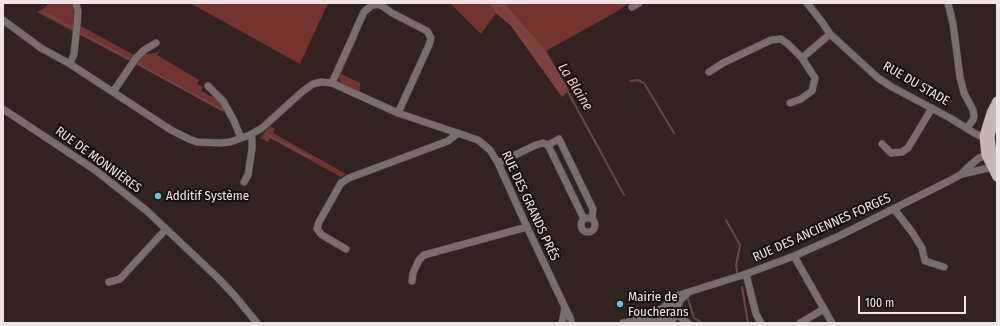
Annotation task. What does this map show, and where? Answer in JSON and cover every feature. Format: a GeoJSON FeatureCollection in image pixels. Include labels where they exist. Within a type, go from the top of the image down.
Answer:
{"type":"FeatureCollection","features":[{"type":"Feature","properties":{"kind":"main road"},"geometry":{"type":"LineString","coordinates":[[997,101],[990,113],[987,136],[989,154],[995,165],[997,177]]}},
{"type":"Feature","properties":{"kind":"main road"},"geometry":{"type":"LineString","coordinates":[[987,136],[997,112]]}},
{"type":"Feature","properties":{"kind":"street"},"geometry":{"type":"LineString","coordinates":[[70,64],[74,54],[77,25],[78,11],[76,3]]}},
{"type":"Feature","properties":{"kind":"street","name":"RUE DU STADE"},"geometry":{"type":"LineString","coordinates":[[807,3],[830,34],[878,78],[976,134],[987,136]]}},
{"type":"Feature","properties":{"kind":"street"},"geometry":{"type":"LineString","coordinates":[[948,3],[953,24],[960,77],[964,93],[973,110],[974,116],[967,128]]}},
{"type":"Feature","properties":{"kind":"street"},"geometry":{"type":"LineString","coordinates":[[332,83],[364,12],[371,6],[378,4],[392,14],[427,31],[431,38],[398,113]]}},
{"type":"Feature","properties":{"kind":"street"},"geometry":{"type":"LineString","coordinates":[[3,20],[41,48],[70,64],[171,130],[188,139],[197,142],[220,143],[250,135],[252,138],[252,150],[248,175],[244,182]]}},
{"type":"Feature","properties":{"kind":"street"},"geometry":{"type":"LineString","coordinates":[[802,58],[830,34]]}},
{"type":"Feature","properties":{"kind":"street"},"geometry":{"type":"LineString","coordinates":[[709,72],[722,63],[774,39],[781,39],[785,41],[802,58],[815,78],[812,91],[801,99],[790,103]]}},
{"type":"Feature","properties":{"kind":"street"},"geometry":{"type":"LineString","coordinates":[[113,92],[136,58],[144,50],[156,43]]}},
{"type":"Feature","properties":{"kind":"street","name":"RUE DES GRANDS PRÉS"},"geometry":{"type":"LineString","coordinates":[[250,135],[262,128],[303,91],[313,84],[321,82],[332,83],[398,113],[483,143],[494,154],[565,308],[573,322]]}},
{"type":"Feature","properties":{"kind":"street"},"geometry":{"type":"LineString","coordinates":[[208,86],[223,101],[241,138]]}},
{"type":"Feature","properties":{"kind":"street"},"geometry":{"type":"LineString","coordinates":[[882,144],[891,153],[902,152],[908,148],[932,108]]}},
{"type":"Feature","properties":{"kind":"street","name":"RUE DE MONNIÈRES"},"geometry":{"type":"LineString","coordinates":[[3,109],[95,170],[127,195],[166,229],[227,287],[257,323]]}},
{"type":"Feature","properties":{"kind":"street"},"geometry":{"type":"LineString","coordinates":[[346,249],[322,235],[317,229],[319,222],[341,183],[349,178],[448,141],[458,133]]}},
{"type":"Feature","properties":{"kind":"street"},"geometry":{"type":"LineString","coordinates":[[498,163],[536,145],[543,143],[548,145],[588,219],[593,209],[559,139],[548,145]]}},
{"type":"Feature","properties":{"kind":"street","name":"RUE DES ANCIENNES FORGES"},"geometry":{"type":"LineString","coordinates":[[962,174],[967,168],[989,154]]}},
{"type":"Feature","properties":{"kind":"street","name":"RUE DES ANCIENNES FORGES"},"geometry":{"type":"LineString","coordinates":[[638,320],[664,307],[676,296],[687,294],[746,274],[794,256],[839,236],[962,174],[995,165]]}},
{"type":"Feature","properties":{"kind":"street"},"geometry":{"type":"LineString","coordinates":[[894,209],[912,232],[922,248],[925,261],[944,267]]}},
{"type":"Feature","properties":{"kind":"street"},"geometry":{"type":"LineString","coordinates":[[412,281],[413,273],[419,260],[424,255],[527,227]]}},
{"type":"Feature","properties":{"kind":"street"},"geometry":{"type":"LineString","coordinates":[[109,282],[120,279],[166,229]]}},
{"type":"Feature","properties":{"kind":"street"},"geometry":{"type":"LineString","coordinates":[[794,256],[832,323]]}},
{"type":"Feature","properties":{"kind":"street"},"geometry":{"type":"LineString","coordinates":[[746,274],[756,314],[761,323]]}},
{"type":"Feature","properties":{"kind":"street"},"geometry":{"type":"LineString","coordinates":[[623,323],[638,320],[669,321],[674,319],[680,300],[687,294]]}},
{"type":"Feature","properties":{"kind":"street"},"geometry":{"type":"LineString","coordinates":[[669,321],[661,315],[664,307],[672,306],[676,313],[688,323]]}},
{"type":"Feature","properties":{"kind":"street"},"geometry":{"type":"LineString","coordinates":[[562,323],[565,308]]}},
{"type":"Feature","properties":{"kind":"street"},"geometry":{"type":"LineString","coordinates":[[800,323],[824,309]]}},
{"type":"Feature","properties":{"kind":"shaded area"},"geometry":{"type":"Polygon","coordinates":[[[47,3],[73,3],[75,8],[74,32],[37,12],[47,6],[47,3]]]}},
{"type":"Feature","properties":{"kind":"shaded area"},"geometry":{"type":"Polygon","coordinates":[[[190,3],[328,3],[300,64],[190,3]]]}},
{"type":"Feature","properties":{"kind":"shaded area"},"geometry":{"type":"Polygon","coordinates":[[[450,3],[488,3],[496,13],[481,34],[450,3]]]}},
{"type":"Feature","properties":{"kind":"shaded area"},"geometry":{"type":"Polygon","coordinates":[[[488,3],[505,3],[546,51],[569,90],[562,97],[511,26],[496,13],[488,3]]]}},
{"type":"Feature","properties":{"kind":"shaded area"},"geometry":{"type":"Polygon","coordinates":[[[505,3],[629,3],[616,12],[546,51],[505,3]]]}},
{"type":"Feature","properties":{"kind":"shaded area"},"geometry":{"type":"Polygon","coordinates":[[[79,25],[134,55],[130,61],[78,34],[79,25]]]}},
{"type":"Feature","properties":{"kind":"shaded area"},"geometry":{"type":"Polygon","coordinates":[[[356,38],[357,39],[341,74],[360,83],[360,90],[358,92],[343,85],[338,74],[356,38]]]}},
{"type":"Feature","properties":{"kind":"shaded area"},"geometry":{"type":"Polygon","coordinates":[[[160,50],[157,55],[199,80],[197,84],[203,87],[201,91],[217,99],[228,114],[136,64],[131,71],[140,57],[144,54],[156,53],[160,50]]]}},
{"type":"Feature","properties":{"kind":"shaded area"},"geometry":{"type":"Polygon","coordinates":[[[270,126],[275,129],[273,133],[346,174],[341,177],[270,138],[268,142],[260,138],[270,126]]]}},
{"type":"Feature","properties":{"kind":"waterway","name":"La Blaine"},"geometry":{"type":"LineString","coordinates":[[492,3],[538,48],[567,90],[624,195]]}},
{"type":"Feature","properties":{"kind":"waterway"},"geometry":{"type":"LineString","coordinates":[[43,12],[72,28]]}},
{"type":"Feature","properties":{"kind":"waterway"},"geometry":{"type":"LineString","coordinates":[[80,33],[129,59]]}},
{"type":"Feature","properties":{"kind":"waterway"},"geometry":{"type":"LineString","coordinates":[[138,64],[222,110]]}},
{"type":"Feature","properties":{"kind":"waterway","name":"La Blaine"},"geometry":{"type":"LineString","coordinates":[[630,81],[638,80],[644,83],[674,133]]}},
{"type":"Feature","properties":{"kind":"waterway"},"geometry":{"type":"LineString","coordinates":[[266,134],[311,158]]}},
{"type":"Feature","properties":{"kind":"waterway","name":"La Blaine"},"geometry":{"type":"LineString","coordinates":[[726,220],[740,245],[736,265],[737,272]]}},
{"type":"Feature","properties":{"kind":"waterway","name":"La Blaine"},"geometry":{"type":"LineString","coordinates":[[742,287],[748,323]]}},
{"type":"Feature","properties":{"kind":"waterway","name":"La Blaine"},"geometry":{"type":"LineString","coordinates":[[688,299],[694,318],[702,323]]}},
{"type":"Feature","properties":{"kind":"place","name":"Additif Système"},"geometry":{"type":"Point","coordinates":[158,196]}},
{"type":"Feature","properties":{"kind":"place","name":"Mairie de Foucherans"},"geometry":{"type":"Point","coordinates":[620,304]}}]}
